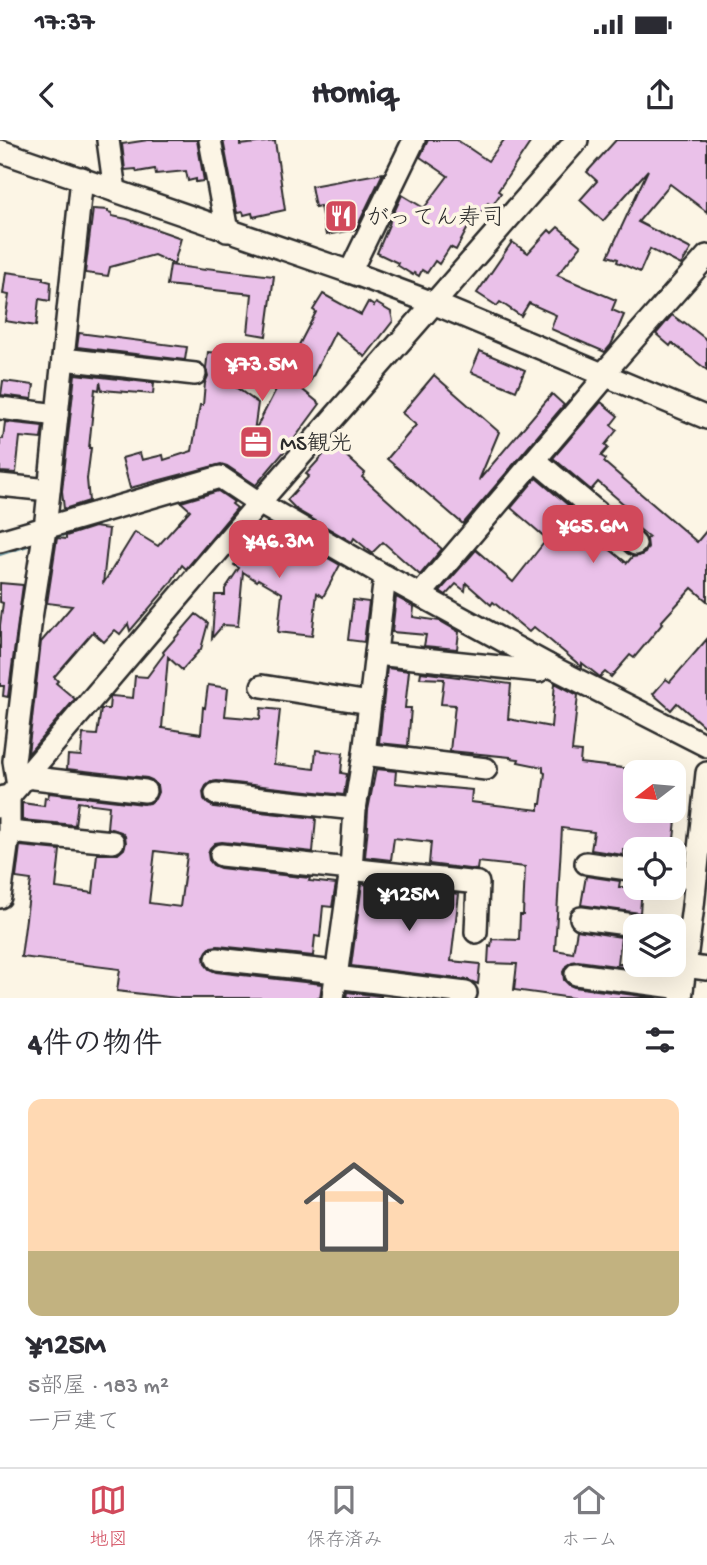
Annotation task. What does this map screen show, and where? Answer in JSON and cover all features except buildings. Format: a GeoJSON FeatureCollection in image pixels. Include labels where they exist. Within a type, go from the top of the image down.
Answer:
{"type":"FeatureCollection","features":[{"type":"Feature","properties":{"kind":"street"},"geometry":{"type":"LineString","coordinates":[[108,140],[115,191]]}},
{"type":"Feature","properties":{"kind":"street"},"geometry":{"type":"LineString","coordinates":[[211,140],[227,231]]}},
{"type":"Feature","properties":{"kind":"street"},"geometry":{"type":"LineString","coordinates":[[350,272],[414,140]]}},
{"type":"Feature","properties":{"kind":"street"},"geometry":{"type":"LineString","coordinates":[[11,793],[259,503],[577,140]]}},
{"type":"Feature","properties":{"kind":"street"},"geometry":{"type":"LineString","coordinates":[[0,151],[433,303],[707,418]]}},
{"type":"Feature","properties":{"kind":"street"},"geometry":{"type":"LineString","coordinates":[[0,897],[9,832],[13,761],[45,529],[82,178]]}},
{"type":"Feature","properties":{"kind":"street"},"geometry":{"type":"LineString","coordinates":[[420,594],[707,256]]}},
{"type":"Feature","properties":{"kind":"street"},"geometry":{"type":"LineString","coordinates":[[63,359],[195,374]]}},
{"type":"Feature","properties":{"kind":"street"},"geometry":{"type":"LineString","coordinates":[[0,408],[57,415]]}},
{"type":"Feature","properties":{"kind":"street"},"geometry":{"type":"LineString","coordinates":[[535,460],[635,544]]}},
{"type":"Feature","properties":{"kind":"street"},"geometry":{"type":"LineString","coordinates":[[0,541],[220,477],[259,503],[385,576],[548,665],[707,746]]}},
{"type":"Feature","properties":{"kind":"street"},"geometry":{"type":"LineString","coordinates":[[0,485],[49,490]]}},
{"type":"Feature","properties":{"kind":"street"},"geometry":{"type":"LineString","coordinates":[[335,982],[385,576]]}},
{"type":"Feature","properties":{"kind":"street"},"geometry":{"type":"LineString","coordinates":[[376,654],[540,671],[548,665]]}},
{"type":"Feature","properties":{"kind":"street"},"geometry":{"type":"LineString","coordinates":[[262,687],[370,702]]}},
{"type":"Feature","properties":{"kind":"street"},"geometry":{"type":"LineString","coordinates":[[364,754],[486,769]]}},
{"type":"Feature","properties":{"kind":"street"},"geometry":{"type":"LineString","coordinates":[[686,925],[700,906],[696,878],[707,773]]}},
{"type":"Feature","properties":{"kind":"street"},"geometry":{"type":"LineString","coordinates":[[11,793],[145,791]]}},
{"type":"Feature","properties":{"kind":"street"},"geometry":{"type":"LineString","coordinates":[[216,794],[355,809]]}},
{"type":"Feature","properties":{"kind":"street"},"geometry":{"type":"LineString","coordinates":[[9,832],[113,842]]}},
{"type":"Feature","properties":{"kind":"street"},"geometry":{"type":"LineString","coordinates":[[221,855],[478,883],[476,932]]}},
{"type":"Feature","properties":{"kind":"street"},"geometry":{"type":"LineString","coordinates":[[586,863],[623,868]]}},
{"type":"Feature","properties":{"kind":"street"},"geometry":{"type":"LineString","coordinates":[[686,877],[696,878]]}},
{"type":"Feature","properties":{"kind":"street"},"geometry":{"type":"LineString","coordinates":[[581,918],[623,924]]}},
{"type":"Feature","properties":{"kind":"street"},"geometry":{"type":"LineString","coordinates":[[217,959],[335,982],[466,993]]}},
{"type":"Feature","properties":{"kind":"street"},"geometry":{"type":"LineString","coordinates":[[686,966],[707,969]]}},
{"type":"Feature","properties":{"kind":"street"},"geometry":{"type":"LineString","coordinates":[[576,974],[682,993]]}},
{"type":"Feature","properties":{"kind":"waterway"},"geometry":{"type":"LineString","coordinates":[[55,536],[105,521]]}},
{"type":"Feature","properties":{"kind":"waterway"},"geometry":{"type":"LineString","coordinates":[[0,553],[38,541]]}},
{"type":"Feature","properties":{"kind":"place","name":"がってん寿司"},"geometry":{"type":"Point","coordinates":[341,216]}},
{"type":"Feature","properties":{"kind":"place","name":"MS観光"},"geometry":{"type":"Point","coordinates":[256,442]}}]}
